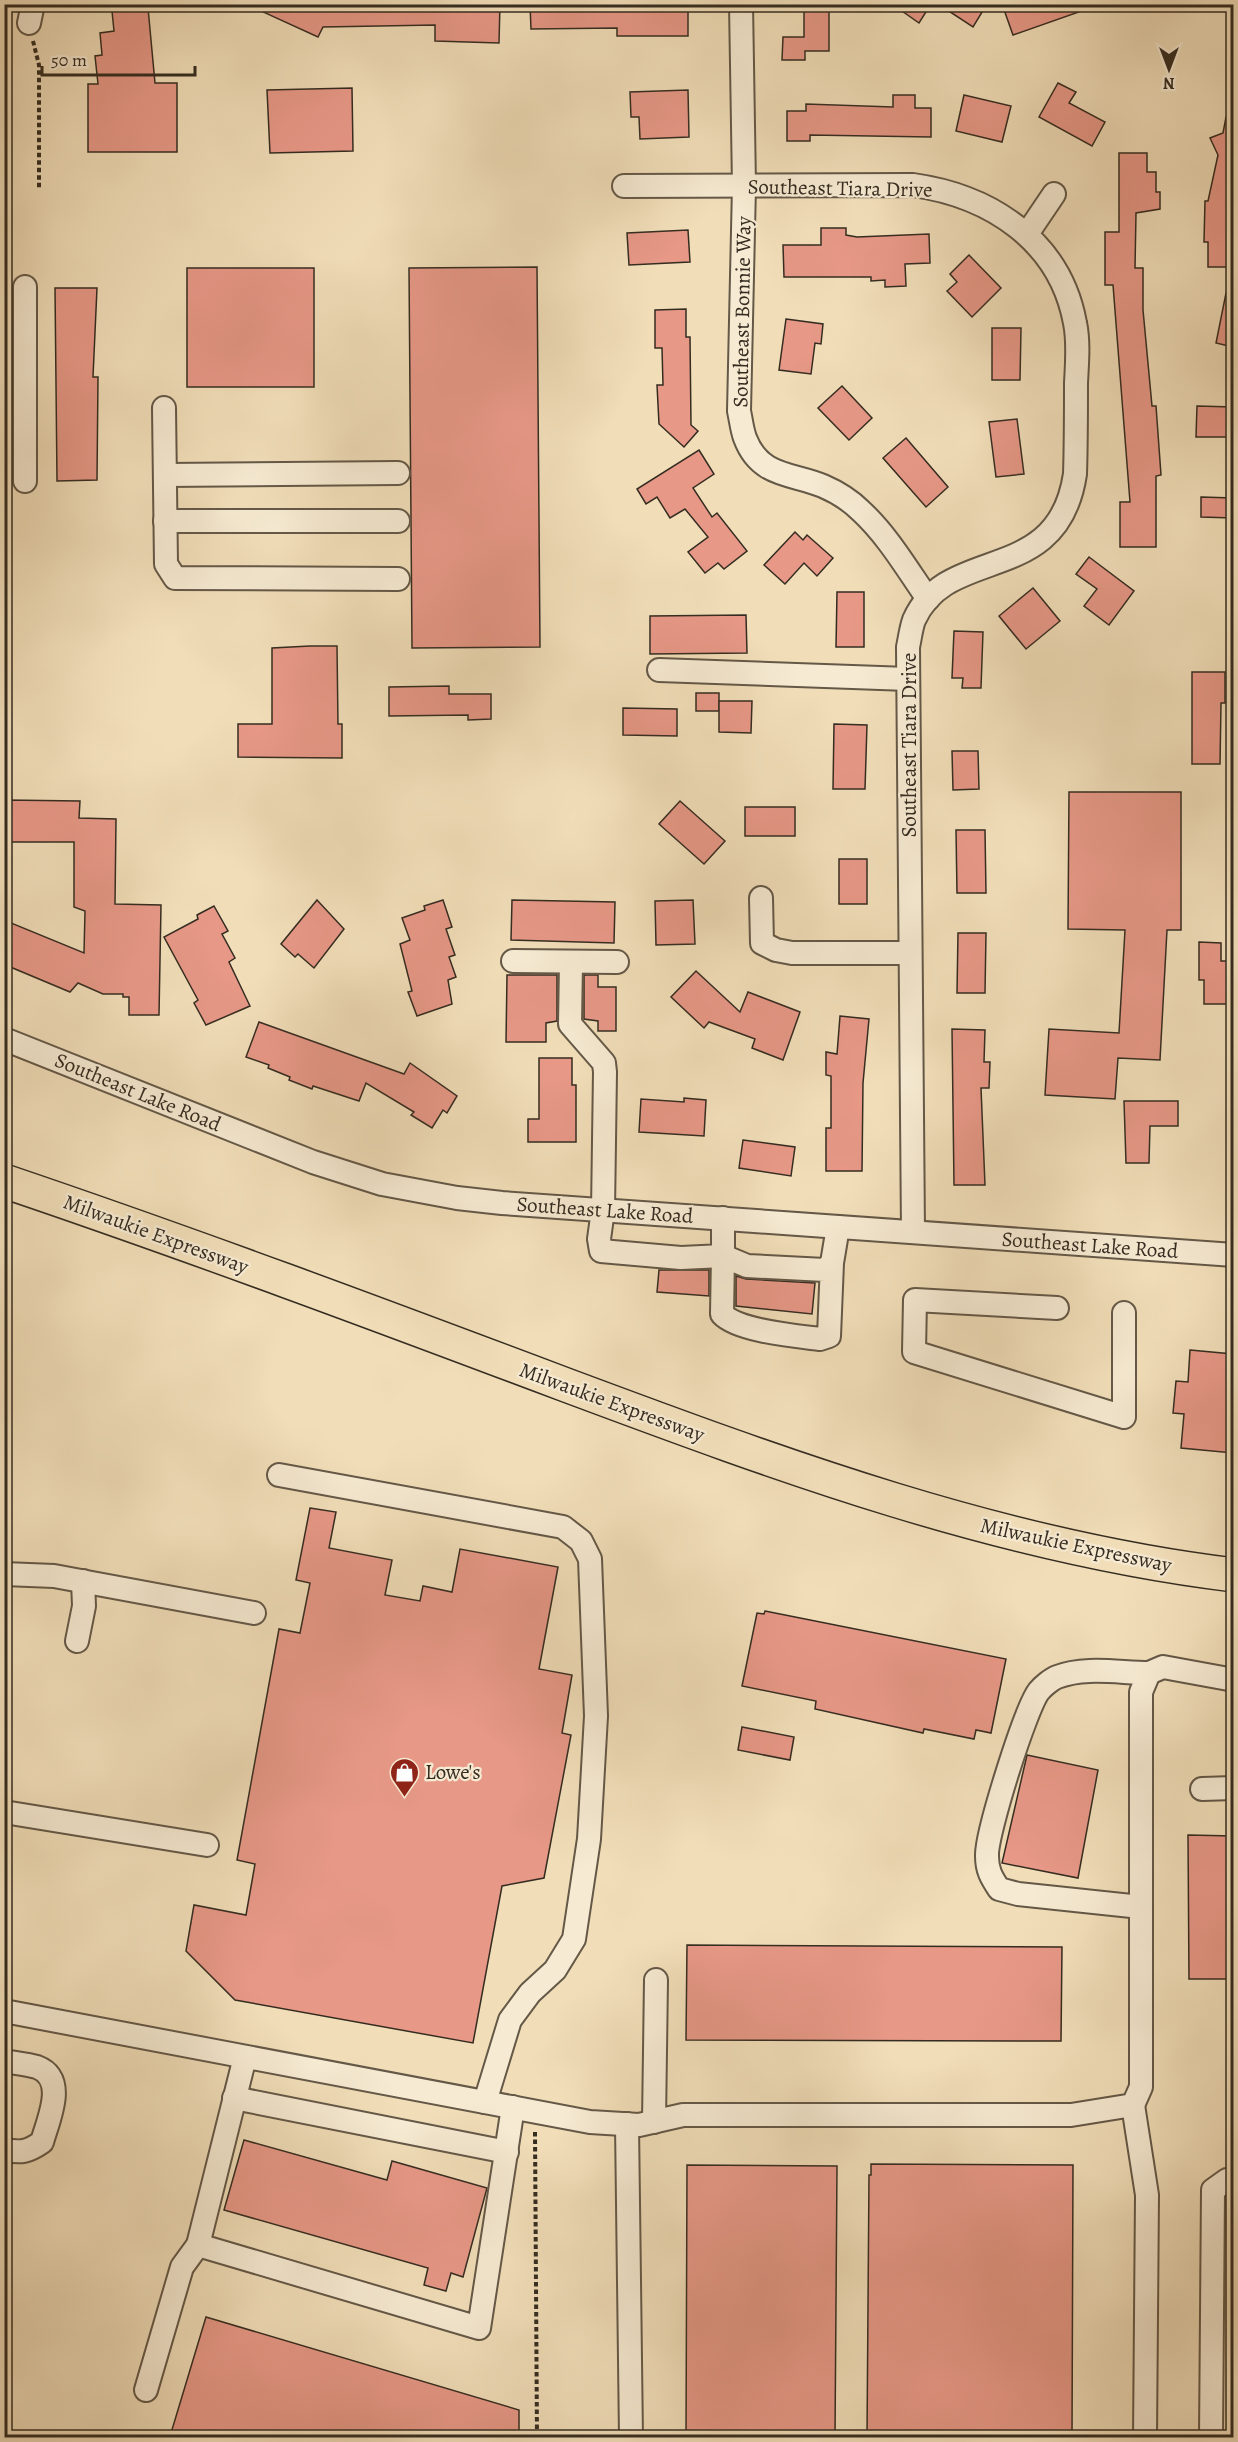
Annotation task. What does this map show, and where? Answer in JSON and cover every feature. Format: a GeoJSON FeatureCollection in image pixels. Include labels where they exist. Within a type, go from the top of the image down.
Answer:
{"type":"FeatureCollection","features":[{"type":"Feature","properties":{"kind":"highway","name":"Milwaukie Expressway"},"geometry":{"type":"LineString","coordinates":[[4,1181],[360,1308],[735,1448],[868,1492],[1041,1540],[1179,1568],[1233,1575]]}},
{"type":"Feature","properties":{"kind":"street","name":"Southeast Bonnie Way"},"geometry":{"type":"LineString","coordinates":[[741,4],[744,186],[739,411],[745,439],[756,457],[772,470],[789,478],[822,486],[861,511],[883,535],[928,599]]}},
{"type":"Feature","properties":{"kind":"street","name":"Southeast Tiara Drive"},"geometry":{"type":"LineString","coordinates":[[624,186],[913,185],[944,189],[989,206],[1027,234],[1046,254],[1069,298],[1075,323],[1075,474],[1072,496],[1059,523],[1037,545],[1021,554],[951,581],[928,599],[914,620],[908,647],[914,1232]]}},
{"type":"Feature","properties":{"kind":"street"},"geometry":{"type":"LineString","coordinates":[[1027,234],[1054,194]]}},
{"type":"Feature","properties":{"kind":"street"},"geometry":{"type":"LineString","coordinates":[[25,287],[15,368],[25,481]]}},
{"type":"Feature","properties":{"kind":"street"},"geometry":{"type":"LineString","coordinates":[[164,408],[166,564],[175,578],[398,579]]}},
{"type":"Feature","properties":{"kind":"street"},"geometry":{"type":"LineString","coordinates":[[165,475],[398,473]]}},
{"type":"Feature","properties":{"kind":"street"},"geometry":{"type":"LineString","coordinates":[[165,521],[398,521]]}},
{"type":"Feature","properties":{"kind":"street"},"geometry":{"type":"LineString","coordinates":[[659,670],[908,679]]}},
{"type":"Feature","properties":{"kind":"street"},"geometry":{"type":"LineString","coordinates":[[761,898],[762,943],[776,950],[792,953],[910,952]]}},
{"type":"Feature","properties":{"kind":"street"},"geometry":{"type":"LineString","coordinates":[[513,961],[617,962]]}},
{"type":"Feature","properties":{"kind":"street"},"geometry":{"type":"LineString","coordinates":[[571,962],[570,1024],[604,1063],[605,1072],[603,1210],[599,1239],[601,1251],[681,1258],[723,1256],[747,1266],[828,1266]]}},
{"type":"Feature","properties":{"kind":"street","name":"Southeast Lake Road"},"geometry":{"type":"LineString","coordinates":[[4,1039],[303,1158],[382,1184],[457,1198],[1233,1255]]}},
{"type":"Feature","properties":{"kind":"street"},"geometry":{"type":"LineString","coordinates":[[723,1218],[722,1314],[728,1320],[820,1339],[829,1336],[831,1327],[828,1266],[838,1227]]}},
{"type":"Feature","properties":{"kind":"street"},"geometry":{"type":"LineString","coordinates":[[1057,1308],[915,1300],[914,1352],[1124,1417],[1124,1312]]}},
{"type":"Feature","properties":{"kind":"street"},"geometry":{"type":"LineString","coordinates":[[279,1475],[562,1527],[581,1541],[590,1559],[596,1716],[589,1839],[574,1939],[555,1970],[530,1993],[510,2020],[485,2102]]}},
{"type":"Feature","properties":{"kind":"street"},"geometry":{"type":"LineString","coordinates":[[4,1574],[37,1574],[83,1581],[254,1613]]}},
{"type":"Feature","properties":{"kind":"street"},"geometry":{"type":"LineString","coordinates":[[77,1641],[84,1606],[83,1581]]}},
{"type":"Feature","properties":{"kind":"street"},"geometry":{"type":"LineString","coordinates":[[1145,2438],[1147,2195],[1133,2105],[1141,2086],[1141,1692],[1156,1670]]}},
{"type":"Feature","properties":{"kind":"street"},"geometry":{"type":"LineString","coordinates":[[1141,1907],[1018,1894],[999,1889],[988,1873],[986,1853],[1004,1785],[1028,1714],[1039,1691],[1056,1677],[1082,1672],[1156,1670],[1200,1683],[1233,1680]]}},
{"type":"Feature","properties":{"kind":"street"},"geometry":{"type":"LineString","coordinates":[[1202,1789],[1233,1788]]}},
{"type":"Feature","properties":{"kind":"street"},"geometry":{"type":"LineString","coordinates":[[4,1812],[207,1845]]}},
{"type":"Feature","properties":{"kind":"street"},"geometry":{"type":"LineString","coordinates":[[654,2122],[656,1980]]}},
{"type":"Feature","properties":{"kind":"street"},"geometry":{"type":"LineString","coordinates":[[4,2012],[590,2121],[627,2124],[654,2122],[683,2115],[1071,2115],[1133,2105]]}},
{"type":"Feature","properties":{"kind":"street"},"geometry":{"type":"LineString","coordinates":[[146,2390],[182,2267],[198,2245],[245,2057]]}},
{"type":"Feature","properties":{"kind":"street"},"geometry":{"type":"LineString","coordinates":[[4,2061],[39,2067],[51,2078],[55,2092],[42,2142],[28,2152],[4,2149]]}},
{"type":"Feature","properties":{"kind":"street"},"geometry":{"type":"LineString","coordinates":[[234,2098],[507,2152]]}},
{"type":"Feature","properties":{"kind":"street"},"geometry":{"type":"LineString","coordinates":[[198,2245],[479,2328],[507,2152],[524,2109]]}},
{"type":"Feature","properties":{"kind":"street"},"geometry":{"type":"LineString","coordinates":[[627,2124],[632,2438]]}},
{"type":"Feature","properties":{"kind":"street"},"geometry":{"type":"LineString","coordinates":[[1212,2438],[1213,2190],[1227,2180],[1233,2181]]}},
{"type":"Feature","properties":{"kind":"path"},"geometry":{"type":"LineString","coordinates":[[31,14],[39,65],[39,190]]}},
{"type":"Feature","properties":{"kind":"path"},"geometry":{"type":"LineString","coordinates":[[524,2109],[537,2438]]}},
{"type":"Feature","properties":{"kind":"building"},"geometry":{"type":"Polygon","coordinates":[[[500,4],[499,43],[435,41],[435,25],[323,27],[318,37],[248,5],[500,4]]]}},
{"type":"Feature","properties":{"kind":"building"},"geometry":{"type":"Polygon","coordinates":[[[530,4],[688,5],[688,36],[617,36],[617,28],[531,29],[530,4]]]}},
{"type":"Feature","properties":{"kind":"building"},"geometry":{"type":"Polygon","coordinates":[[[892,4],[931,4],[919,23],[892,4]]]}},
{"type":"Feature","properties":{"kind":"building"},"geometry":{"type":"Polygon","coordinates":[[[938,4],[987,4],[973,27],[938,4]]]}},
{"type":"Feature","properties":{"kind":"building"},"geometry":{"type":"Polygon","coordinates":[[[1002,4],[1093,4],[1093,7],[1013,35],[1002,4]]]}},
{"type":"Feature","properties":{"kind":"building"},"geometry":{"type":"Polygon","coordinates":[[[804,5],[829,5],[829,51],[805,51],[805,60],[782,60],[783,37],[804,37],[804,5]]]}},
{"type":"Feature","properties":{"kind":"building"},"geometry":{"type":"Polygon","coordinates":[[[148,8],[155,83],[177,83],[177,152],[88,152],[88,84],[98,84],[95,56],[102,55],[100,33],[114,31],[112,11],[148,8]]]}},
{"type":"Feature","properties":{"kind":"building"},"geometry":{"type":"Polygon","coordinates":[[[1058,83],[1076,92],[1069,103],[1105,122],[1092,146],[1039,117],[1058,83]]]}},
{"type":"Feature","properties":{"kind":"building"},"geometry":{"type":"Polygon","coordinates":[[[352,88],[353,151],[270,153],[267,90],[352,88]]]}},
{"type":"Feature","properties":{"kind":"building"},"geometry":{"type":"Polygon","coordinates":[[[688,90],[689,137],[640,139],[639,117],[631,117],[630,92],[688,90]]]}},
{"type":"Feature","properties":{"kind":"building"},"geometry":{"type":"Polygon","coordinates":[[[893,95],[915,95],[915,108],[931,108],[931,137],[810,135],[810,141],[787,141],[787,111],[806,111],[806,104],[893,107],[893,95]]]}},
{"type":"Feature","properties":{"kind":"building"},"geometry":{"type":"Polygon","coordinates":[[[964,95],[1011,106],[1002,142],[956,131],[964,95]]]}},
{"type":"Feature","properties":{"kind":"building"},"geometry":{"type":"Polygon","coordinates":[[[1226,117],[1233,118],[1233,267],[1208,267],[1208,242],[1204,242],[1205,201],[1208,201],[1218,155],[1210,138],[1223,133],[1226,117]]]}},
{"type":"Feature","properties":{"kind":"building"},"geometry":{"type":"Polygon","coordinates":[[[1119,153],[1147,153],[1147,172],[1156,172],[1156,192],[1160,192],[1160,209],[1136,213],[1135,268],[1143,268],[1143,310],[1152,406],[1156,406],[1161,475],[1156,476],[1156,547],[1120,547],[1120,502],[1130,502],[1113,285],[1105,285],[1105,232],[1119,232],[1119,153]]]}},
{"type":"Feature","properties":{"kind":"building"},"geometry":{"type":"Polygon","coordinates":[[[821,228],[846,228],[846,235],[857,237],[929,234],[930,263],[905,264],[906,286],[885,287],[885,280],[871,281],[871,277],[784,277],[783,245],[821,245],[821,228]]]}},
{"type":"Feature","properties":{"kind":"building"},"geometry":{"type":"Polygon","coordinates":[[[688,230],[690,262],[629,265],[627,233],[688,230]]]}},
{"type":"Feature","properties":{"kind":"building"},"geometry":{"type":"Polygon","coordinates":[[[969,255],[1001,288],[972,317],[947,291],[957,282],[950,274],[969,255]]]}},
{"type":"Feature","properties":{"kind":"building"},"geometry":{"type":"Polygon","coordinates":[[[537,267],[540,647],[412,648],[409,268],[537,267]]]}},
{"type":"Feature","properties":{"kind":"building"},"geometry":{"type":"Polygon","coordinates":[[[187,268],[314,268],[314,387],[187,387],[187,268]]]}},
{"type":"Feature","properties":{"kind":"building"},"geometry":{"type":"Polygon","coordinates":[[[55,288],[97,288],[93,377],[98,377],[97,480],[57,481],[55,288]]]}},
{"type":"Feature","properties":{"kind":"building"},"geometry":{"type":"Polygon","coordinates":[[[1226,293],[1233,294],[1233,347],[1216,343],[1226,293]]]}},
{"type":"Feature","properties":{"kind":"building"},"geometry":{"type":"Polygon","coordinates":[[[686,309],[686,337],[690,337],[691,425],[698,431],[684,447],[659,424],[657,385],[663,385],[662,348],[655,348],[655,310],[686,309]]]}},
{"type":"Feature","properties":{"kind":"building"},"geometry":{"type":"Polygon","coordinates":[[[786,319],[823,324],[821,344],[815,343],[811,374],[779,370],[786,319]]]}},
{"type":"Feature","properties":{"kind":"building"},"geometry":{"type":"Polygon","coordinates":[[[992,328],[1021,328],[1020,380],[992,380],[992,328]]]}},
{"type":"Feature","properties":{"kind":"building"},"geometry":{"type":"Polygon","coordinates":[[[842,386],[872,418],[849,440],[818,408],[842,386]]]}},
{"type":"Feature","properties":{"kind":"building"},"geometry":{"type":"Polygon","coordinates":[[[1197,406],[1233,407],[1231,437],[1196,437],[1197,406]]]}},
{"type":"Feature","properties":{"kind":"building"},"geometry":{"type":"Polygon","coordinates":[[[1017,419],[1024,474],[996,477],[989,422],[1017,419]]]}},
{"type":"Feature","properties":{"kind":"building"},"geometry":{"type":"Polygon","coordinates":[[[906,438],[948,487],[926,507],[883,458],[906,438]]]}},
{"type":"Feature","properties":{"kind":"building"},"geometry":{"type":"Polygon","coordinates":[[[699,450],[714,474],[693,488],[712,517],[717,513],[747,551],[724,569],[718,563],[705,573],[688,552],[708,537],[685,509],[670,518],[657,497],[646,504],[637,489],[699,450]]]}},
{"type":"Feature","properties":{"kind":"building"},"geometry":{"type":"Polygon","coordinates":[[[1201,497],[1233,498],[1233,518],[1201,517],[1201,497]]]}},
{"type":"Feature","properties":{"kind":"building"},"geometry":{"type":"Polygon","coordinates":[[[795,532],[803,540],[807,535],[833,558],[817,576],[804,563],[785,584],[764,565],[795,532]]]}},
{"type":"Feature","properties":{"kind":"building"},"geometry":{"type":"Polygon","coordinates":[[[1089,557],[1134,591],[1109,625],[1084,606],[1097,589],[1076,574],[1089,557]]]}},
{"type":"Feature","properties":{"kind":"building"},"geometry":{"type":"Polygon","coordinates":[[[1033,588],[1060,621],[1026,649],[999,616],[1033,588]]]}},
{"type":"Feature","properties":{"kind":"building"},"geometry":{"type":"Polygon","coordinates":[[[837,592],[864,592],[864,647],[836,647],[837,592]]]}},
{"type":"Feature","properties":{"kind":"building"},"geometry":{"type":"Polygon","coordinates":[[[746,615],[747,653],[650,654],[650,616],[746,615]]]}},
{"type":"Feature","properties":{"kind":"building"},"geometry":{"type":"Polygon","coordinates":[[[954,631],[983,632],[981,688],[962,688],[963,678],[952,678],[954,631]]]}},
{"type":"Feature","properties":{"kind":"building"},"geometry":{"type":"Polygon","coordinates":[[[337,646],[338,724],[342,724],[342,758],[238,757],[238,724],[272,724],[272,648],[337,646]]]}},
{"type":"Feature","properties":{"kind":"building"},"geometry":{"type":"Polygon","coordinates":[[[1192,672],[1225,672],[1225,703],[1221,703],[1220,764],[1192,764],[1192,672]]]}},
{"type":"Feature","properties":{"kind":"building"},"geometry":{"type":"Polygon","coordinates":[[[449,686],[449,694],[491,694],[491,719],[468,720],[468,715],[389,716],[389,687],[449,686]]]}},
{"type":"Feature","properties":{"kind":"building"},"geometry":{"type":"Polygon","coordinates":[[[696,693],[719,693],[719,711],[696,711],[696,693]]]}},
{"type":"Feature","properties":{"kind":"building"},"geometry":{"type":"Polygon","coordinates":[[[719,701],[752,701],[751,733],[719,732],[719,701]]]}},
{"type":"Feature","properties":{"kind":"building"},"geometry":{"type":"Polygon","coordinates":[[[623,708],[677,709],[677,736],[623,735],[623,708]]]}},
{"type":"Feature","properties":{"kind":"building"},"geometry":{"type":"Polygon","coordinates":[[[834,724],[867,725],[865,789],[833,789],[834,724]]]}},
{"type":"Feature","properties":{"kind":"building"},"geometry":{"type":"Polygon","coordinates":[[[952,751],[978,751],[979,789],[953,790],[952,751]]]}},
{"type":"Feature","properties":{"kind":"building"},"geometry":{"type":"Polygon","coordinates":[[[1069,792],[1181,792],[1181,930],[1167,930],[1160,1060],[1118,1058],[1115,1099],[1045,1095],[1049,1029],[1119,1033],[1125,930],[1068,929],[1069,792]]]}},
{"type":"Feature","properties":{"kind":"building"},"geometry":{"type":"Polygon","coordinates":[[[4,800],[80,801],[79,818],[116,819],[115,904],[161,905],[159,1015],[129,1015],[129,997],[123,997],[123,994],[103,994],[78,983],[70,992],[8,966],[10,962],[4,960],[4,920],[84,953],[85,911],[74,907],[74,842],[4,842],[4,800]]]}},
{"type":"Feature","properties":{"kind":"building"},"geometry":{"type":"Polygon","coordinates":[[[680,801],[725,841],[704,864],[659,824],[680,801]]]}},
{"type":"Feature","properties":{"kind":"building"},"geometry":{"type":"Polygon","coordinates":[[[745,807],[795,807],[795,836],[745,836],[745,807]]]}},
{"type":"Feature","properties":{"kind":"building"},"geometry":{"type":"Polygon","coordinates":[[[956,830],[985,830],[986,893],[957,893],[956,830]]]}},
{"type":"Feature","properties":{"kind":"building"},"geometry":{"type":"Polygon","coordinates":[[[839,859],[867,859],[867,904],[839,904],[839,859]]]}},
{"type":"Feature","properties":{"kind":"building"},"geometry":{"type":"Polygon","coordinates":[[[317,900],[344,929],[314,968],[298,954],[295,957],[281,944],[317,900]]]}},
{"type":"Feature","properties":{"kind":"building"},"geometry":{"type":"Polygon","coordinates":[[[443,900],[452,927],[446,929],[455,955],[449,957],[456,977],[448,980],[452,1004],[417,1016],[408,992],[412,991],[400,944],[410,940],[402,918],[425,910],[424,906],[443,900]]]}},
{"type":"Feature","properties":{"kind":"building"},"geometry":{"type":"Polygon","coordinates":[[[512,900],[615,902],[614,943],[511,940],[512,900]]]}},
{"type":"Feature","properties":{"kind":"building"},"geometry":{"type":"Polygon","coordinates":[[[693,900],[695,944],[656,945],[655,901],[693,900]]]}},
{"type":"Feature","properties":{"kind":"building"},"geometry":{"type":"Polygon","coordinates":[[[214,906],[228,931],[222,934],[235,958],[229,962],[250,1006],[206,1025],[194,1003],[198,1000],[164,937],[198,919],[197,915],[214,906]]]}},
{"type":"Feature","properties":{"kind":"building"},"geometry":{"type":"Polygon","coordinates":[[[958,933],[986,933],[985,993],[957,993],[958,933]]]}},
{"type":"Feature","properties":{"kind":"building"},"geometry":{"type":"Polygon","coordinates":[[[1199,942],[1221,943],[1221,961],[1232,961],[1233,1004],[1204,1004],[1204,980],[1199,980],[1199,942]]]}},
{"type":"Feature","properties":{"kind":"building"},"geometry":{"type":"Polygon","coordinates":[[[696,971],[740,1012],[748,992],[800,1012],[783,1060],[752,1048],[755,1039],[709,1022],[704,1028],[671,997],[696,971]]]}},
{"type":"Feature","properties":{"kind":"building"},"geometry":{"type":"Polygon","coordinates":[[[507,975],[557,975],[557,1021],[546,1023],[546,1042],[506,1042],[507,975]]]}},
{"type":"Feature","properties":{"kind":"building"},"geometry":{"type":"Polygon","coordinates":[[[584,975],[598,975],[598,987],[616,987],[616,1031],[598,1031],[598,1021],[584,1019],[584,975]]]}},
{"type":"Feature","properties":{"kind":"building"},"geometry":{"type":"Polygon","coordinates":[[[840,1016],[869,1019],[863,1083],[862,1171],[826,1171],[826,1128],[831,1128],[831,1076],[826,1075],[826,1052],[837,1054],[840,1016]]]}},
{"type":"Feature","properties":{"kind":"building"},"geometry":{"type":"Polygon","coordinates":[[[259,1022],[404,1074],[410,1063],[457,1096],[447,1113],[443,1110],[432,1128],[411,1115],[414,1112],[366,1083],[359,1101],[313,1086],[312,1089],[289,1080],[290,1077],[268,1068],[269,1065],[246,1057],[259,1022]]]}},
{"type":"Feature","properties":{"kind":"building"},"geometry":{"type":"Polygon","coordinates":[[[952,1029],[985,1030],[984,1062],[990,1062],[989,1088],[981,1088],[985,1185],[954,1185],[952,1029]]]}},
{"type":"Feature","properties":{"kind":"building"},"geometry":{"type":"Polygon","coordinates":[[[539,1058],[572,1058],[572,1085],[576,1085],[576,1142],[528,1142],[528,1119],[539,1119],[539,1058]]]}},
{"type":"Feature","properties":{"kind":"building"},"geometry":{"type":"Polygon","coordinates":[[[684,1098],[706,1100],[704,1136],[639,1132],[641,1099],[684,1102],[684,1098]]]}},
{"type":"Feature","properties":{"kind":"building"},"geometry":{"type":"Polygon","coordinates":[[[1124,1101],[1178,1101],[1178,1126],[1150,1126],[1149,1163],[1126,1163],[1124,1101]]]}},
{"type":"Feature","properties":{"kind":"building"},"geometry":{"type":"Polygon","coordinates":[[[743,1140],[795,1147],[791,1176],[739,1168],[743,1140]]]}},
{"type":"Feature","properties":{"kind":"building"},"geometry":{"type":"Polygon","coordinates":[[[659,1270],[709,1270],[709,1296],[657,1292],[659,1270]]]}},
{"type":"Feature","properties":{"kind":"building"},"geometry":{"type":"Polygon","coordinates":[[[736,1276],[746,1279],[815,1283],[812,1314],[736,1306],[736,1276]]]}},
{"type":"Feature","properties":{"kind":"building"},"geometry":{"type":"Polygon","coordinates":[[[1190,1350],[1233,1354],[1233,1453],[1181,1448],[1184,1414],[1173,1413],[1176,1381],[1188,1382],[1190,1350]]]}},
{"type":"Feature","properties":{"kind":"building","name":"Lowe's"},"geometry":{"type":"Polygon","coordinates":[[[310,1508],[336,1512],[329,1548],[392,1560],[385,1595],[420,1601],[423,1586],[452,1592],[460,1549],[558,1567],[539,1669],[572,1675],[562,1733],[571,1735],[544,1878],[502,1886],[473,2043],[235,2000],[186,1951],[194,1905],[246,1915],[255,1864],[237,1860],[279,1629],[300,1633],[310,1583],[296,1580],[310,1508]]]}},
{"type":"Feature","properties":{"kind":"building"},"geometry":{"type":"Polygon","coordinates":[[[765,1611],[1006,1659],[991,1733],[976,1730],[974,1739],[924,1729],[923,1733],[815,1709],[816,1701],[742,1686],[757,1613],[764,1614],[765,1611]]]}},
{"type":"Feature","properties":{"kind":"building"},"geometry":{"type":"Polygon","coordinates":[[[742,1727],[794,1737],[790,1760],[738,1750],[742,1727]]]}},
{"type":"Feature","properties":{"kind":"building"},"geometry":{"type":"Polygon","coordinates":[[[1027,1755],[1098,1770],[1078,1878],[1002,1863],[1027,1755]]]}},
{"type":"Feature","properties":{"kind":"building"},"geometry":{"type":"Polygon","coordinates":[[[1188,1835],[1233,1836],[1233,1979],[1189,1979],[1188,1835]]]}},
{"type":"Feature","properties":{"kind":"building"},"geometry":{"type":"Polygon","coordinates":[[[687,1945],[1062,1947],[1061,2041],[686,2040],[687,1945]]]}},
{"type":"Feature","properties":{"kind":"building"},"geometry":{"type":"Polygon","coordinates":[[[244,2140],[387,2180],[392,2161],[487,2188],[463,2277],[451,2273],[446,2291],[424,2285],[428,2268],[224,2210],[244,2140]]]}},
{"type":"Feature","properties":{"kind":"building"},"geometry":{"type":"Polygon","coordinates":[[[871,2164],[1073,2165],[1072,2438],[867,2438],[869,2175],[871,2175],[871,2164]]]}},
{"type":"Feature","properties":{"kind":"building"},"geometry":{"type":"Polygon","coordinates":[[[687,2165],[837,2166],[835,2438],[686,2438],[687,2165]]]}},
{"type":"Feature","properties":{"kind":"building"},"geometry":{"type":"Polygon","coordinates":[[[206,2317],[519,2410],[519,2438],[187,2438],[171,2433],[206,2317]]]}},
{"type":"Feature","properties":{"kind":"place","name":"Lowe's"},"geometry":{"type":"Point","coordinates":[404,1798]}}]}
